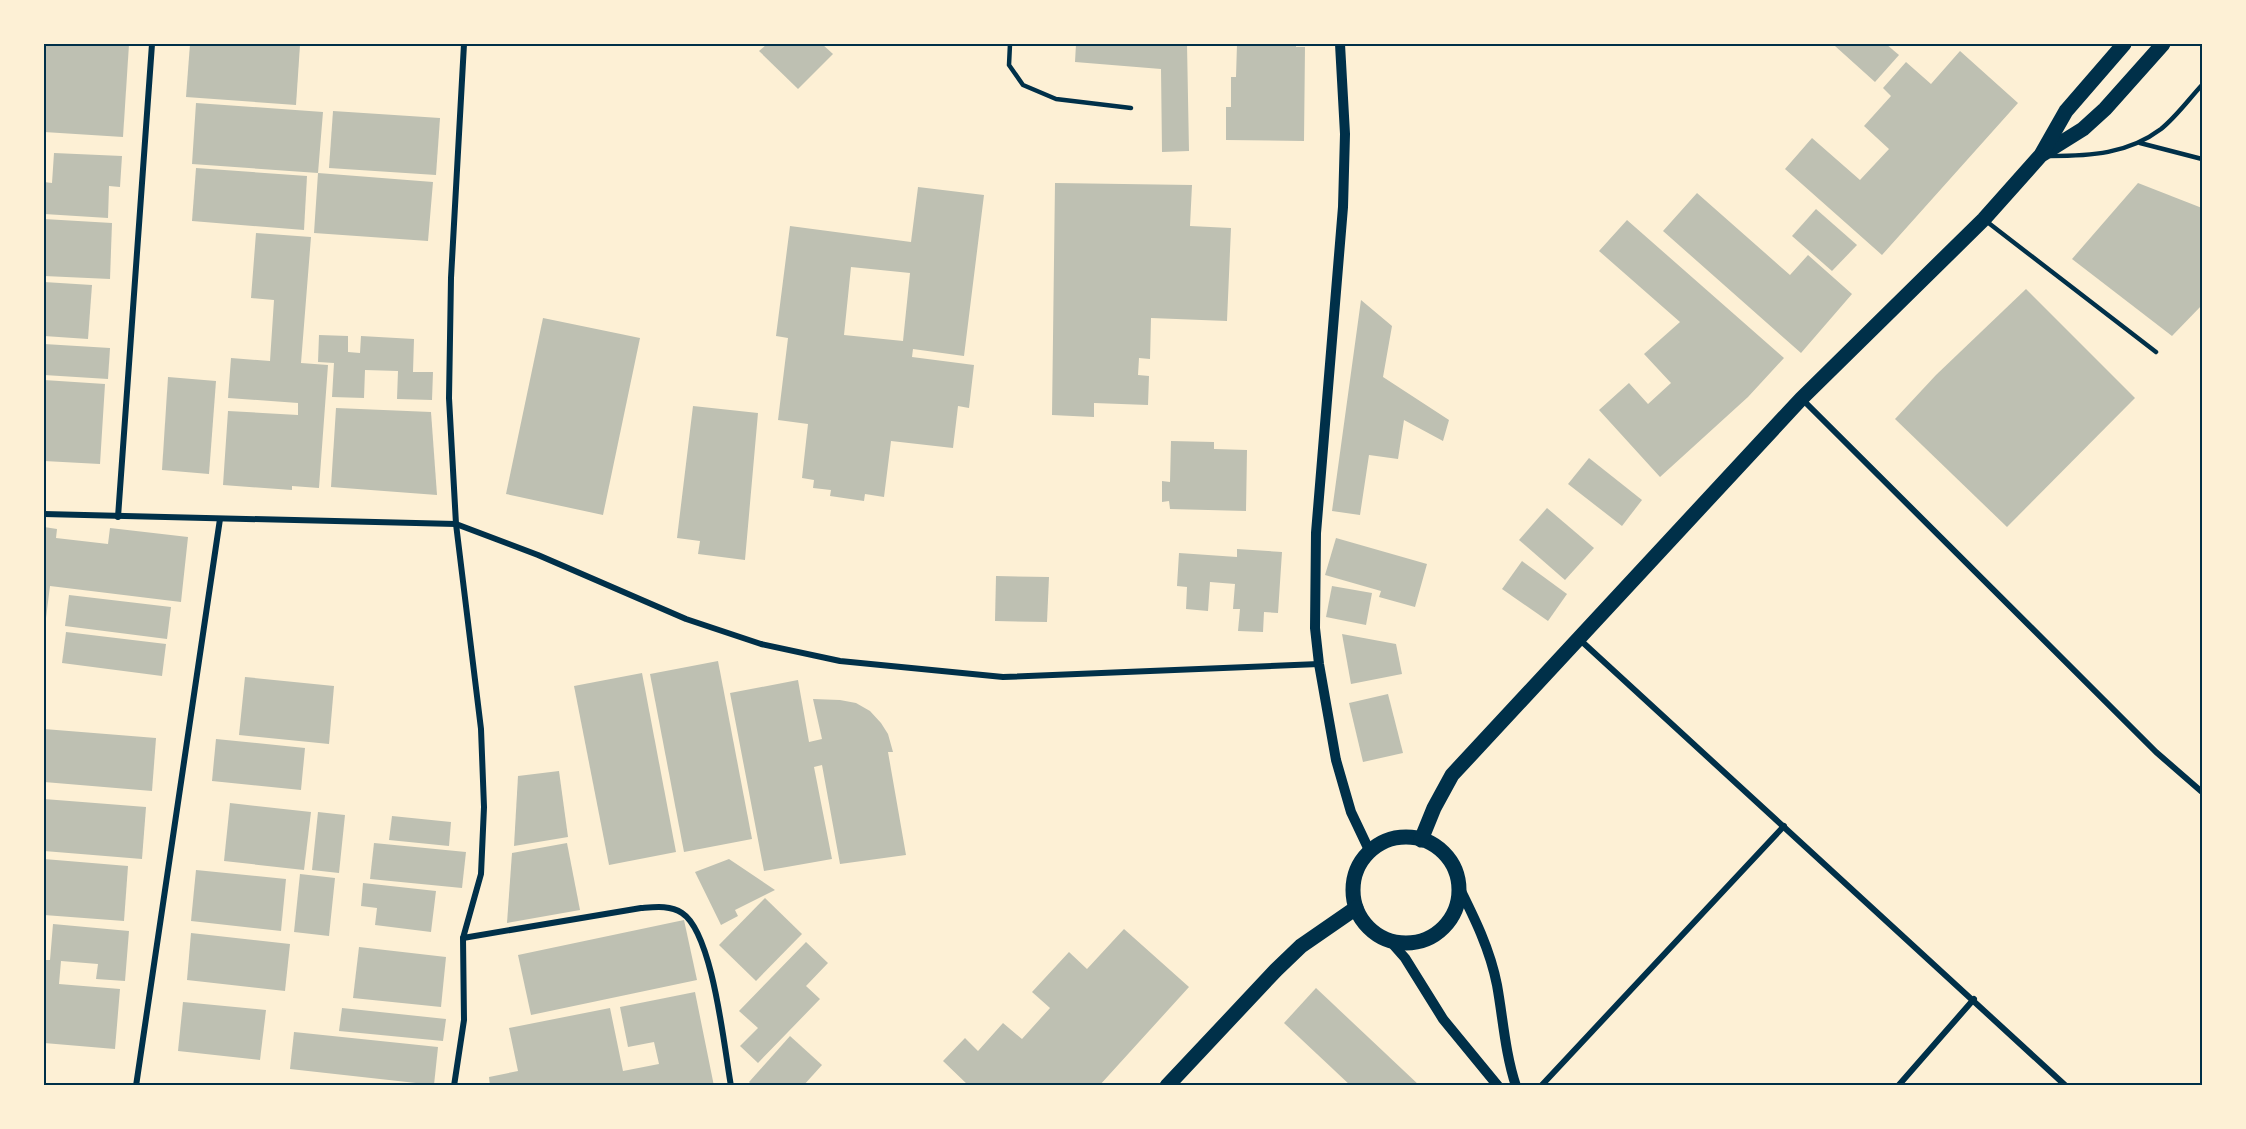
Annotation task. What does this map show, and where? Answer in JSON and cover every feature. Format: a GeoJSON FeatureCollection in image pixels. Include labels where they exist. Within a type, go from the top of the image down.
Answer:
{"type":"FeatureCollection","features":[{"type":"Feature","properties":{"kind":"main road"},"geometry":{"type":"LineString","coordinates":[[1421,840],[1434,808],[1452,775],[1801,399],[1984,219],[2041,155],[2066,111],[2124,44]]}},
{"type":"Feature","properties":{"kind":"main road"},"geometry":{"type":"LineString","coordinates":[[2041,155],[2083,129],[2163,44]]}},
{"type":"Feature","properties":{"kind":"main road"},"geometry":{"type":"LineString","coordinates":[[1405,838],[1421,840],[1433,845],[1447,857],[1454,867],[1458,885],[1457,903],[1453,915],[1437,933],[1415,942],[1390,941],[1369,928],[1356,908],[1353,897],[1353,880],[1359,865],[1370,852],[1383,843],[1405,838]]}},
{"type":"Feature","properties":{"kind":"main road"},"geometry":{"type":"LineString","coordinates":[[1167,1086],[1301,946],[1356,908]]}},
{"type":"Feature","properties":{"kind":"street"},"geometry":{"type":"LineString","coordinates":[[118,517],[152,44]]}},
{"type":"Feature","properties":{"kind":"street"},"geometry":{"type":"LineString","coordinates":[[454,1086],[464,1020],[463,938],[481,874],[484,807],[481,729],[456,524],[449,398],[450,314],[464,44]]}},
{"type":"Feature","properties":{"kind":"street"},"geometry":{"type":"LineString","coordinates":[[1340,44],[1345,134],[1343,207],[1316,532],[1315,628],[1336,760],[1351,812],[1370,852]]}},
{"type":"Feature","properties":{"kind":"street"},"geometry":{"type":"LineString","coordinates":[[1801,399],[2156,752],[2202,792]]}},
{"type":"Feature","properties":{"kind":"street"},"geometry":{"type":"LineString","coordinates":[[44,514],[456,524],[538,555],[686,618],[760,644],[840,661],[1003,677],[1319,664]]}},
{"type":"Feature","properties":{"kind":"street"},"geometry":{"type":"LineString","coordinates":[[136,1086],[220,519]]}},
{"type":"Feature","properties":{"kind":"street"},"geometry":{"type":"LineString","coordinates":[[1578,638],[1974,999],[2066,1086]]}},
{"type":"Feature","properties":{"kind":"street"},"geometry":{"type":"LineString","coordinates":[[1541,1086],[1784,826]]}},
{"type":"Feature","properties":{"kind":"street"},"geometry":{"type":"LineString","coordinates":[[1458,885],[1488,949],[1497,983],[1507,1050],[1516,1086]]}},
{"type":"Feature","properties":{"kind":"street"},"geometry":{"type":"LineString","coordinates":[[463,938],[641,908],[665,908],[684,914],[696,927],[710,966],[731,1086]]}},
{"type":"Feature","properties":{"kind":"street"},"geometry":{"type":"LineString","coordinates":[[1390,941],[1405,958],[1443,1019],[1498,1086]]}},
{"type":"Feature","properties":{"kind":"street"},"geometry":{"type":"LineString","coordinates":[[1898,1086],[1974,999]]}},
{"type":"Feature","properties":{"kind":"lane"},"geometry":{"type":"LineString","coordinates":[[1010,44],[1009,65],[1023,85],[1056,99],[1131,108]]}},
{"type":"Feature","properties":{"kind":"lane"},"geometry":{"type":"LineString","coordinates":[[2041,155],[2084,156],[2113,152],[2140,143],[2162,128],[2202,85]]}},
{"type":"Feature","properties":{"kind":"lane"},"geometry":{"type":"LineString","coordinates":[[2140,143],[2202,159]]}},
{"type":"Feature","properties":{"kind":"lane"},"geometry":{"type":"LineString","coordinates":[[1984,219],[2156,352]]}},
{"type":"Feature","properties":{"kind":"building"},"geometry":{"type":"Polygon","coordinates":[[[44,44],[129,44],[123,137],[44,132],[44,44]]]}},
{"type":"Feature","properties":{"kind":"building"},"geometry":{"type":"Polygon","coordinates":[[[190,44],[300,45],[296,105],[186,97],[190,44]]]}},
{"type":"Feature","properties":{"kind":"building"},"geometry":{"type":"Polygon","coordinates":[[[767,44],[822,44],[833,54],[798,89],[759,51],[767,44]]]}},
{"type":"Feature","properties":{"kind":"building"},"geometry":{"type":"Polygon","coordinates":[[[1076,44],[1187,44],[1189,151],[1162,152],[1161,69],[1075,62],[1076,44]]]}},
{"type":"Feature","properties":{"kind":"building"},"geometry":{"type":"Polygon","coordinates":[[[1237,44],[1296,44],[1296,47],[1305,47],[1304,141],[1226,140],[1226,107],[1231,107],[1231,77],[1236,77],[1237,44]]]}},
{"type":"Feature","properties":{"kind":"building"},"geometry":{"type":"Polygon","coordinates":[[[1837,44],[1886,44],[1899,55],[1875,82],[1835,46],[1837,44]]]}},
{"type":"Feature","properties":{"kind":"building"},"geometry":{"type":"Polygon","coordinates":[[[1960,51],[2018,103],[1882,255],[1785,169],[1812,138],[1860,180],[1889,149],[1864,126],[1891,96],[1883,88],[1906,62],[1931,84],[1960,51]]]}},
{"type":"Feature","properties":{"kind":"building"},"geometry":{"type":"Polygon","coordinates":[[[196,103],[323,112],[318,173],[192,164],[196,103]]]}},
{"type":"Feature","properties":{"kind":"building"},"geometry":{"type":"Polygon","coordinates":[[[333,111],[440,118],[436,175],[329,168],[333,111]]]}},
{"type":"Feature","properties":{"kind":"building"},"geometry":{"type":"Polygon","coordinates":[[[54,153],[122,156],[120,187],[109,186],[108,218],[44,214],[44,182],[52,183],[54,153]]]}},
{"type":"Feature","properties":{"kind":"building"},"geometry":{"type":"Polygon","coordinates":[[[196,168],[307,176],[304,230],[192,221],[196,168]]]}},
{"type":"Feature","properties":{"kind":"building"},"geometry":{"type":"Polygon","coordinates":[[[318,173],[433,182],[428,241],[314,233],[318,173]]]}},
{"type":"Feature","properties":{"kind":"building"},"geometry":{"type":"Polygon","coordinates":[[[1055,183],[1192,185],[1190,226],[1231,228],[1227,321],[1151,318],[1150,359],[1139,358],[1138,375],[1149,376],[1148,405],[1094,403],[1094,417],[1052,415],[1055,183]]]}},
{"type":"Feature","properties":{"kind":"building"},"geometry":{"type":"Polygon","coordinates":[[[2138,183],[2202,208],[2202,305],[2172,336],[2072,259],[2138,183]]]}},
{"type":"Feature","properties":{"kind":"building"},"geometry":{"type":"Polygon","coordinates":[[[918,187],[984,195],[964,356],[913,349],[912,357],[974,365],[969,408],[958,406],[953,448],[891,441],[884,497],[865,494],[864,501],[830,496],[831,490],[813,488],[814,480],[802,478],[808,424],[778,420],[788,338],[776,336],[790,226],[911,242],[918,187]],[[851,267],[844,335],[903,341],[910,273],[851,267]]]}},
{"type":"Feature","properties":{"kind":"building"},"geometry":{"type":"Polygon","coordinates":[[[1697,193],[1790,275],[1808,255],[1852,294],[1801,353],[1663,231],[1697,193]]]}},
{"type":"Feature","properties":{"kind":"building"},"geometry":{"type":"Polygon","coordinates":[[[1816,209],[1857,245],[1832,271],[1792,236],[1816,209]]]}},
{"type":"Feature","properties":{"kind":"building"},"geometry":{"type":"Polygon","coordinates":[[[44,219],[112,223],[110,279],[44,276],[44,219]]]}},
{"type":"Feature","properties":{"kind":"building"},"geometry":{"type":"Polygon","coordinates":[[[1627,220],[1784,358],[1748,397],[1660,477],[1599,410],[1629,383],[1648,404],[1671,383],[1644,354],[1680,322],[1599,251],[1627,220]]]}},
{"type":"Feature","properties":{"kind":"building"},"geometry":{"type":"Polygon","coordinates":[[[256,233],[311,237],[301,363],[328,365],[319,488],[292,486],[292,490],[223,485],[228,411],[298,415],[298,403],[228,398],[231,358],[270,361],[274,300],[251,298],[256,233]]]}},
{"type":"Feature","properties":{"kind":"building"},"geometry":{"type":"Polygon","coordinates":[[[44,282],[92,285],[88,339],[44,336],[44,282]]]}},
{"type":"Feature","properties":{"kind":"building"},"geometry":{"type":"Polygon","coordinates":[[[2026,289],[2135,398],[2007,527],[1895,419],[1936,375],[2026,289]]]}},
{"type":"Feature","properties":{"kind":"building"},"geometry":{"type":"Polygon","coordinates":[[[1361,300],[1392,326],[1383,377],[1449,420],[1443,441],[1404,420],[1398,459],[1369,455],[1360,515],[1332,511],[1361,300]]]}},
{"type":"Feature","properties":{"kind":"building"},"geometry":{"type":"Polygon","coordinates":[[[543,318],[640,338],[603,515],[506,494],[543,318]]]}},
{"type":"Feature","properties":{"kind":"building"},"geometry":{"type":"Polygon","coordinates":[[[319,335],[348,336],[348,352],[360,353],[361,336],[414,339],[413,372],[433,372],[432,400],[397,399],[398,371],[365,370],[364,398],[332,397],[334,363],[318,362],[319,335]]]}},
{"type":"Feature","properties":{"kind":"building"},"geometry":{"type":"Polygon","coordinates":[[[44,344],[110,348],[108,379],[44,375],[44,344]]]}},
{"type":"Feature","properties":{"kind":"building"},"geometry":{"type":"Polygon","coordinates":[[[168,377],[216,381],[209,474],[162,470],[168,377]]]}},
{"type":"Feature","properties":{"kind":"building"},"geometry":{"type":"Polygon","coordinates":[[[44,380],[105,384],[100,464],[44,461],[44,380]]]}},
{"type":"Feature","properties":{"kind":"building"},"geometry":{"type":"Polygon","coordinates":[[[693,406],[758,413],[745,560],[698,554],[700,541],[677,538],[693,406]]]}},
{"type":"Feature","properties":{"kind":"building"},"geometry":{"type":"Polygon","coordinates":[[[336,408],[431,412],[437,495],[331,487],[336,408]]]}},
{"type":"Feature","properties":{"kind":"building"},"geometry":{"type":"Polygon","coordinates":[[[1171,441],[1214,442],[1214,449],[1247,450],[1246,511],[1170,509],[1169,501],[1162,502],[1162,481],[1170,482],[1171,441]]]}},
{"type":"Feature","properties":{"kind":"building"},"geometry":{"type":"Polygon","coordinates":[[[1589,458],[1642,500],[1622,526],[1568,484],[1589,458]]]}},
{"type":"Feature","properties":{"kind":"building"},"geometry":{"type":"Polygon","coordinates":[[[1547,508],[1594,548],[1565,580],[1519,540],[1547,508]]]}},
{"type":"Feature","properties":{"kind":"building"},"geometry":{"type":"Polygon","coordinates":[[[44,527],[57,529],[56,538],[108,544],[110,528],[188,537],[181,602],[50,586],[46,618],[44,618],[44,527]]]}},
{"type":"Feature","properties":{"kind":"building"},"geometry":{"type":"Polygon","coordinates":[[[1336,538],[1427,564],[1415,607],[1379,597],[1381,591],[1325,575],[1336,538]]]}},
{"type":"Feature","properties":{"kind":"building"},"geometry":{"type":"Polygon","coordinates":[[[1237,549],[1282,552],[1278,613],[1264,612],[1263,632],[1238,631],[1240,609],[1233,609],[1235,584],[1210,582],[1208,611],[1186,609],[1187,587],[1177,586],[1179,553],[1237,557],[1237,549]]]}},
{"type":"Feature","properties":{"kind":"building"},"geometry":{"type":"Polygon","coordinates":[[[1522,561],[1567,594],[1548,621],[1502,589],[1522,561]]]}},
{"type":"Feature","properties":{"kind":"building"},"geometry":{"type":"Polygon","coordinates":[[[996,576],[1049,577],[1047,622],[995,621],[996,576]]]}},
{"type":"Feature","properties":{"kind":"building"},"geometry":{"type":"Polygon","coordinates":[[[1332,586],[1372,593],[1366,625],[1326,617],[1332,586]]]}},
{"type":"Feature","properties":{"kind":"building"},"geometry":{"type":"Polygon","coordinates":[[[69,595],[171,607],[167,639],[65,626],[69,595]]]}},
{"type":"Feature","properties":{"kind":"building"},"geometry":{"type":"Polygon","coordinates":[[[66,632],[166,644],[162,676],[62,663],[66,632]]]}},
{"type":"Feature","properties":{"kind":"building"},"geometry":{"type":"Polygon","coordinates":[[[1342,634],[1396,644],[1402,674],[1351,684],[1342,634]]]}},
{"type":"Feature","properties":{"kind":"building"},"geometry":{"type":"Polygon","coordinates":[[[718,661],[752,839],[684,852],[650,674],[718,661]]]}},
{"type":"Feature","properties":{"kind":"building"},"geometry":{"type":"Polygon","coordinates":[[[642,673],[676,852],[609,865],[574,686],[642,673]]]}},
{"type":"Feature","properties":{"kind":"building"},"geometry":{"type":"Polygon","coordinates":[[[245,677],[334,686],[329,744],[239,735],[245,677]]]}},
{"type":"Feature","properties":{"kind":"building"},"geometry":{"type":"Polygon","coordinates":[[[798,680],[809,742],[822,739],[813,699],[856,703],[870,711],[888,734],[893,752],[888,752],[906,855],[840,864],[822,765],[814,767],[832,859],[764,871],[730,693],[798,680]]]}},
{"type":"Feature","properties":{"kind":"building"},"geometry":{"type":"Polygon","coordinates":[[[1388,694],[1403,753],[1363,762],[1349,703],[1388,694]]]}},
{"type":"Feature","properties":{"kind":"building"},"geometry":{"type":"Polygon","coordinates":[[[44,729],[156,738],[152,791],[44,782],[44,729]]]}},
{"type":"Feature","properties":{"kind":"building"},"geometry":{"type":"Polygon","coordinates":[[[216,739],[305,748],[301,790],[212,781],[216,739]]]}},
{"type":"Feature","properties":{"kind":"building"},"geometry":{"type":"Polygon","coordinates":[[[559,771],[568,837],[514,846],[518,776],[559,771]]]}},
{"type":"Feature","properties":{"kind":"building"},"geometry":{"type":"Polygon","coordinates":[[[44,799],[146,807],[142,859],[44,851],[44,799]]]}},
{"type":"Feature","properties":{"kind":"building"},"geometry":{"type":"Polygon","coordinates":[[[230,803],[311,812],[304,870],[224,861],[230,803]]]}},
{"type":"Feature","properties":{"kind":"building"},"geometry":{"type":"Polygon","coordinates":[[[318,812],[345,815],[339,873],[312,870],[318,812]]]}},
{"type":"Feature","properties":{"kind":"building"},"geometry":{"type":"Polygon","coordinates":[[[392,816],[451,822],[449,846],[389,840],[392,816]]]}},
{"type":"Feature","properties":{"kind":"building"},"geometry":{"type":"Polygon","coordinates":[[[374,843],[466,852],[462,888],[370,879],[374,843]]]}},
{"type":"Feature","properties":{"kind":"building"},"geometry":{"type":"Polygon","coordinates":[[[567,843],[580,910],[507,923],[512,853],[567,843]]]}},
{"type":"Feature","properties":{"kind":"building"},"geometry":{"type":"Polygon","coordinates":[[[44,859],[128,866],[124,921],[44,915],[44,859]]]}},
{"type":"Feature","properties":{"kind":"building"},"geometry":{"type":"Polygon","coordinates":[[[729,859],[775,890],[735,910],[738,916],[721,925],[695,872],[729,859]]]}},
{"type":"Feature","properties":{"kind":"building"},"geometry":{"type":"Polygon","coordinates":[[[196,870],[286,879],[281,931],[191,921],[196,870]]]}},
{"type":"Feature","properties":{"kind":"building"},"geometry":{"type":"Polygon","coordinates":[[[300,874],[335,878],[329,936],[294,932],[300,874]]]}},
{"type":"Feature","properties":{"kind":"building"},"geometry":{"type":"Polygon","coordinates":[[[363,883],[436,891],[431,932],[375,925],[377,908],[361,906],[363,883]]]}},
{"type":"Feature","properties":{"kind":"building"},"geometry":{"type":"Polygon","coordinates":[[[765,898],[802,934],[756,981],[719,945],[765,898]]]}},
{"type":"Feature","properties":{"kind":"building"},"geometry":{"type":"Polygon","coordinates":[[[684,920],[697,980],[531,1015],[518,955],[684,920]]]}},
{"type":"Feature","properties":{"kind":"building"},"geometry":{"type":"Polygon","coordinates":[[[53,924],[129,931],[125,981],[96,979],[98,964],[61,961],[59,984],[120,989],[115,1049],[44,1043],[44,960],[50,960],[53,924]]]}},
{"type":"Feature","properties":{"kind":"building"},"geometry":{"type":"Polygon","coordinates":[[[1124,929],[1189,987],[1099,1086],[969,1086],[943,1061],[965,1038],[978,1051],[1003,1023],[1022,1039],[1050,1008],[1032,992],[1069,952],[1087,969],[1124,929]]]}},
{"type":"Feature","properties":{"kind":"building"},"geometry":{"type":"Polygon","coordinates":[[[191,933],[290,944],[285,991],[187,980],[191,933]]]}},
{"type":"Feature","properties":{"kind":"building"},"geometry":{"type":"Polygon","coordinates":[[[806,942],[828,963],[806,986],[820,999],[758,1063],[740,1046],[758,1028],[739,1011],[806,942]]]}},
{"type":"Feature","properties":{"kind":"building"},"geometry":{"type":"Polygon","coordinates":[[[359,947],[446,957],[441,1007],[353,998],[359,947]]]}},
{"type":"Feature","properties":{"kind":"building"},"geometry":{"type":"Polygon","coordinates":[[[1316,988],[1420,1086],[1351,1086],[1284,1023],[1316,988]]]}},
{"type":"Feature","properties":{"kind":"building"},"geometry":{"type":"Polygon","coordinates":[[[695,992],[714,1086],[490,1086],[489,1077],[518,1071],[509,1028],[610,1008],[623,1071],[659,1064],[654,1042],[628,1047],[620,1007],[695,992]]]}},
{"type":"Feature","properties":{"kind":"building"},"geometry":{"type":"Polygon","coordinates":[[[183,1002],[266,1010],[260,1060],[178,1051],[183,1002]]]}},
{"type":"Feature","properties":{"kind":"building"},"geometry":{"type":"Polygon","coordinates":[[[342,1008],[446,1019],[443,1041],[339,1031],[342,1008]]]}},
{"type":"Feature","properties":{"kind":"building"},"geometry":{"type":"Polygon","coordinates":[[[294,1032],[438,1047],[434,1085],[290,1069],[294,1032]]]}},
{"type":"Feature","properties":{"kind":"building"},"geometry":{"type":"Polygon","coordinates":[[[790,1036],[822,1065],[803,1086],[753,1086],[749,1082],[790,1036]]]}}]}
